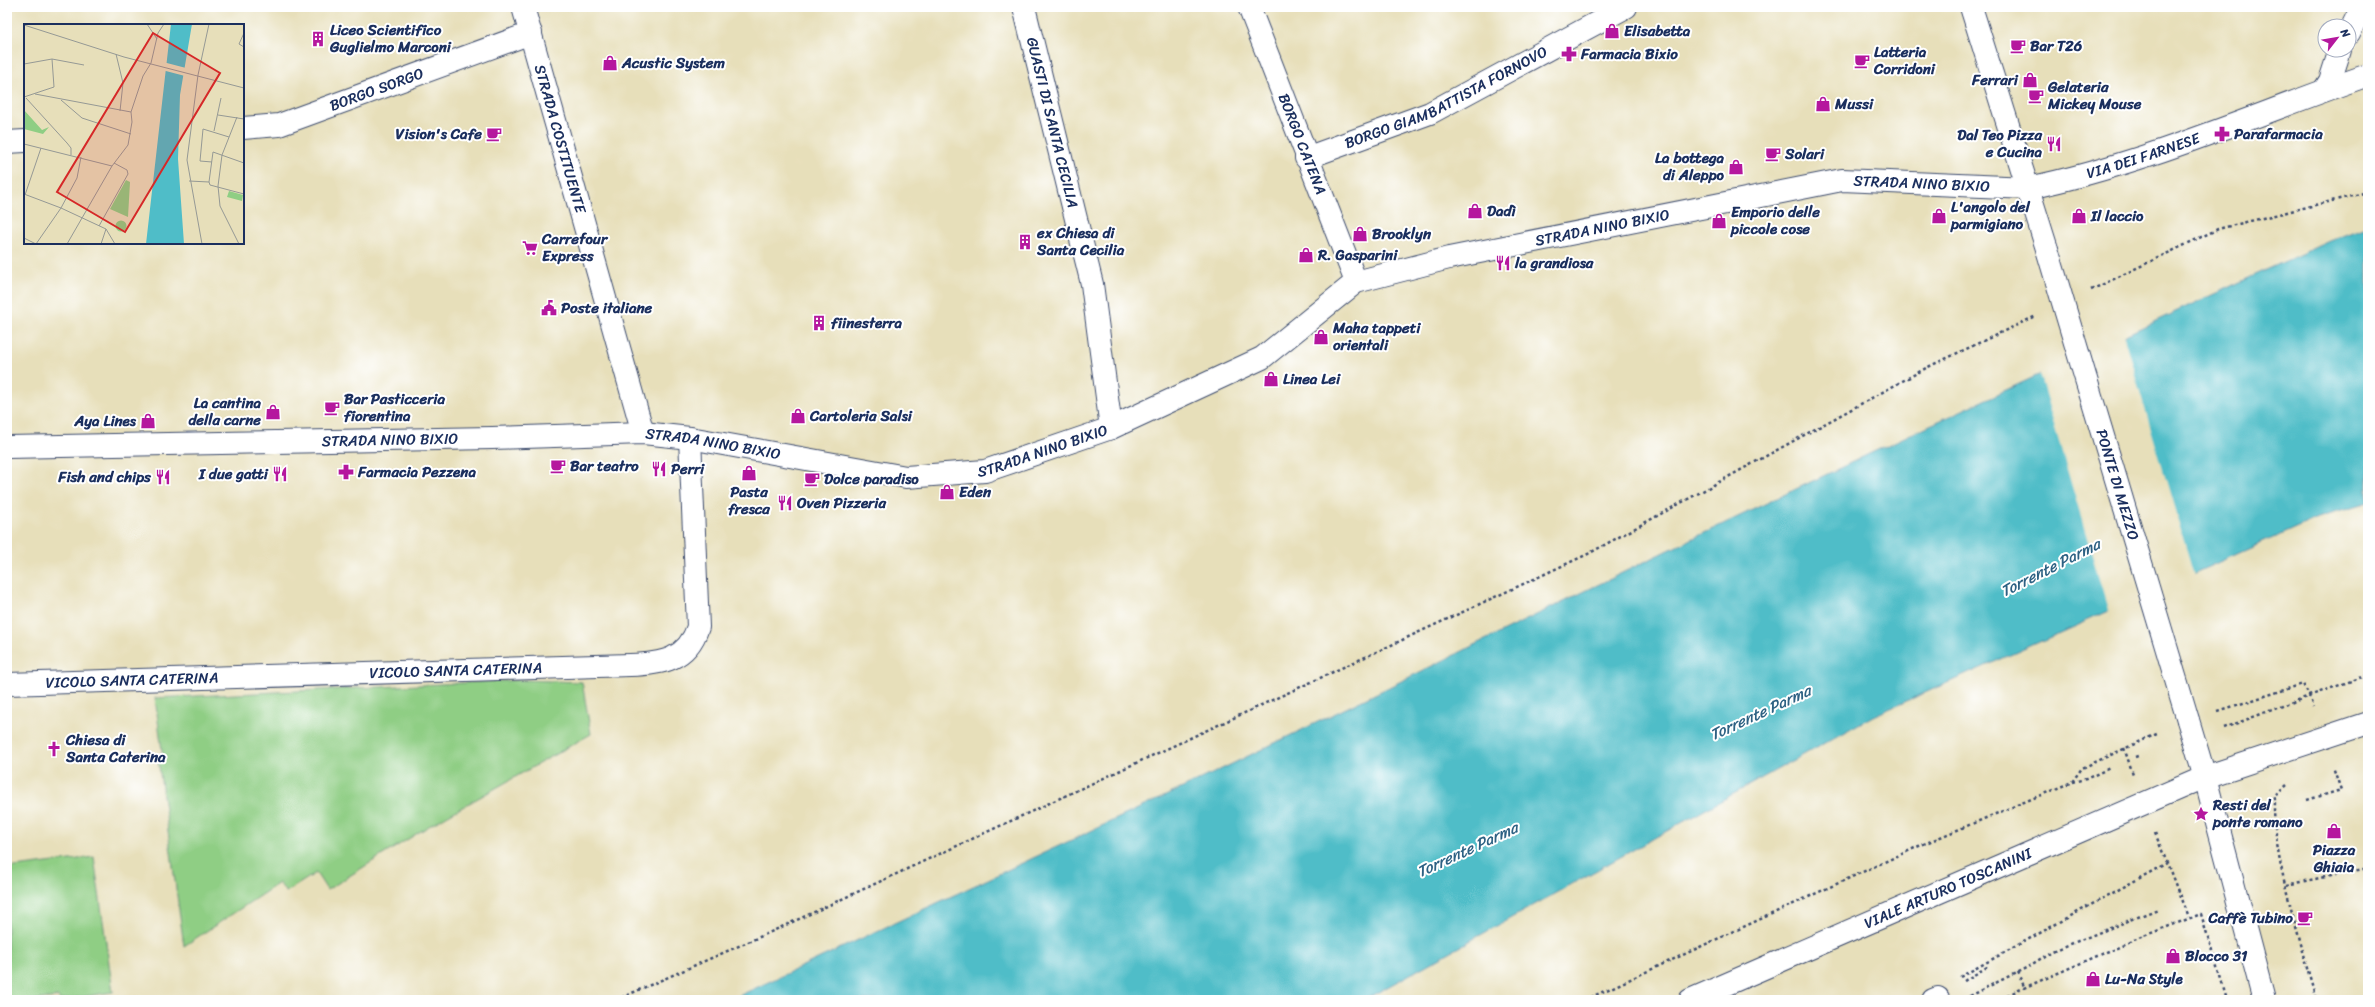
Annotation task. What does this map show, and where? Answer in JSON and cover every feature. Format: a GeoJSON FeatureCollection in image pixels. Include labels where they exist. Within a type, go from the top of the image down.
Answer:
{"type":"FeatureCollection","features":[{"type":"Feature","properties":{"kind":"street","name":"STRADA COSTITUENTE"},"geometry":{"type":"LineString","coordinates":[[523,7],[643,432]]}},
{"type":"Feature","properties":{"kind":"street","name":"GUASTI DI SANTA CECILIA"},"geometry":{"type":"LineString","coordinates":[[1024,7],[1092,284],[1111,428]]}},
{"type":"Feature","properties":{"kind":"street","name":"BORGO CATENA"},"geometry":{"type":"LineString","coordinates":[[1249,7],[1306,158],[1356,282]]}},
{"type":"Feature","properties":{"kind":"street","name":"BORGO GIAMBATTISTA FORNOVO"},"geometry":{"type":"LineString","coordinates":[[1306,158],[1430,113],[1626,7]]}},
{"type":"Feature","properties":{"kind":"street","name":"PONTE DI MEZZO"},"geometry":{"type":"LineString","coordinates":[[1971,7],[2047,249],[2188,720],[2205,778],[2264,1000]]}},
{"type":"Feature","properties":{"kind":"street"},"geometry":{"type":"LineString","coordinates":[[2356,18],[2362,7]]}},
{"type":"Feature","properties":{"kind":"street","name":"BORGO SORGO"},"geometry":{"type":"LineString","coordinates":[[244,128],[279,125],[531,32]]}},
{"type":"Feature","properties":{"kind":"street"},"geometry":{"type":"LineString","coordinates":[[2324,90],[2330,81],[2337,58]]}},
{"type":"Feature","properties":{"kind":"street","name":"VIA DEI FARNESE"},"geometry":{"type":"LineString","coordinates":[[2028,188],[2126,162],[2368,75]]}},
{"type":"Feature","properties":{"kind":"street"},"geometry":{"type":"LineString","coordinates":[[7,142],[24,141]]}},
{"type":"Feature","properties":{"kind":"street","name":"STRADA NINO BIXIO"},"geometry":{"type":"LineString","coordinates":[[7,447],[484,438],[643,432],[690,438],[906,477],[985,471],[1111,428],[1262,358],[1356,282],[1449,258],[1842,180],[2028,188]]}},
{"type":"Feature","properties":{"kind":"street","name":"VICOLO SANTA CATERINA"},"geometry":{"type":"LineString","coordinates":[[7,684],[630,666],[667,660],[684,651],[691,644],[698,627],[690,438]]}},
{"type":"Feature","properties":{"kind":"street","name":"VIALE ARTURO TOSCANINI"},"geometry":{"type":"LineString","coordinates":[[1690,1000],[2205,778],[2368,723]]}},
{"type":"Feature","properties":{"kind":"path"},"geometry":{"type":"LineString","coordinates":[[2084,293],[2218,229],[2368,192]]}},
{"type":"Feature","properties":{"kind":"path"},"geometry":{"type":"LineString","coordinates":[[616,1000],[780,927],[1588,554],[1928,367],[2042,313]]}},
{"type":"Feature","properties":{"kind":"path"},"geometry":{"type":"LineString","coordinates":[[2224,728],[2368,675]]}},
{"type":"Feature","properties":{"kind":"path"},"geometry":{"type":"LineString","coordinates":[[2072,782],[2082,768],[2188,720],[2303,684],[2309,696]]}},
{"type":"Feature","properties":{"kind":"path"},"geometry":{"type":"LineString","coordinates":[[2307,800],[2341,790],[2332,763]]}},
{"type":"Feature","properties":{"kind":"path"},"geometry":{"type":"LineString","coordinates":[[1585,1000],[1919,846],[2072,782],[2086,779],[2110,768]]}},
{"type":"Feature","properties":{"kind":"path"},"geometry":{"type":"LineString","coordinates":[[2289,782],[2274,796],[2273,822],[2286,885],[2317,1000]]}},
{"type":"Feature","properties":{"kind":"path"},"geometry":{"type":"LineString","coordinates":[[1936,999],[1936,989],[2070,917],[2114,890],[2167,863],[2188,917]]}},
{"type":"Feature","properties":{"kind":"path"},"geometry":{"type":"LineString","coordinates":[[2286,885],[2368,868]]}},
{"type":"Feature","properties":{"kind":"path"},"geometry":{"type":"LineString","coordinates":[[1967,997],[2017,972],[2053,951],[2158,908]]}},
{"type":"Feature","properties":{"kind":"path"},"geometry":{"type":"LineString","coordinates":[[1996,1000],[2188,917],[2201,914],[2227,1000]]}},
{"type":"Feature","properties":{"kind":"path"},"geometry":{"type":"LineString","coordinates":[[2017,972],[2025,988]]}},
{"type":"Feature","properties":{"kind":"green space"},"geometry":{"type":"Polygon","coordinates":[[[522,680],[582,682],[591,734],[429,826],[327,890],[316,873],[286,892],[279,883],[184,946],[158,759],[163,758],[155,698],[522,680]]]}},
{"type":"Feature","properties":{"kind":"green space"},"geometry":{"type":"Polygon","coordinates":[[[94,857],[113,992],[62,1000],[59,1000],[58,997],[35,1000],[7,1000],[7,868],[94,857]]]}},
{"type":"Feature","properties":{"kind":"water","name":"Torrente Parma"},"geometry":{"type":"Polygon","coordinates":[[[2368,226],[2368,503],[2318,518],[1873,716],[1364,1000],[730,1000],[1191,784],[1675,547],[1915,432],[2329,241],[2368,226]]]}},
{"type":"Feature","properties":{"kind":"pier"},"geometry":{"type":"Polygon","coordinates":[[[2123,334],[2194,575],[2109,613],[2039,373],[2123,334]]]}},
{"type":"Feature","properties":{"kind":"place","name":"Elisabetta"},"geometry":{"type":"Point","coordinates":[1612,31]}},
{"type":"Feature","properties":{"kind":"place","name":"Liceo Scientifico Guglielmo Marconi"},"geometry":{"type":"Point","coordinates":[318,39]}},
{"type":"Feature","properties":{"kind":"place","name":"Bar T26"},"geometry":{"type":"Point","coordinates":[2018,46]}},
{"type":"Feature","properties":{"kind":"place","name":"Farmacia Bixio"},"geometry":{"type":"Point","coordinates":[1569,54]}},
{"type":"Feature","properties":{"kind":"place","name":"Latteria Corridoni"},"geometry":{"type":"Point","coordinates":[1862,61]}},
{"type":"Feature","properties":{"kind":"place","name":"Acustic System"},"geometry":{"type":"Point","coordinates":[610,63]}},
{"type":"Feature","properties":{"kind":"place","name":"Ferrari"},"geometry":{"type":"Point","coordinates":[2030,80]}},
{"type":"Feature","properties":{"kind":"place","name":"Gelateria Mickey Mouse"},"geometry":{"type":"Point","coordinates":[2036,96]}},
{"type":"Feature","properties":{"kind":"place","name":"Mussi"},"geometry":{"type":"Point","coordinates":[1823,104]}},
{"type":"Feature","properties":{"kind":"place","name":"Vision's Cafe"},"geometry":{"type":"Point","coordinates":[494,134]}},
{"type":"Feature","properties":{"kind":"place","name":"Parafarmacia"},"geometry":{"type":"Point","coordinates":[2222,134]}},
{"type":"Feature","properties":{"kind":"place","name":"Dal Teo Pizza e Cucina"},"geometry":{"type":"Point","coordinates":[2054,144]}},
{"type":"Feature","properties":{"kind":"place","name":"Solari"},"geometry":{"type":"Point","coordinates":[1773,154]}},
{"type":"Feature","properties":{"kind":"place","name":"La bottega di Aleppo"},"geometry":{"type":"Point","coordinates":[1736,167]}},
{"type":"Feature","properties":{"kind":"place","name":"Dadì"},"geometry":{"type":"Point","coordinates":[1475,211]}},
{"type":"Feature","properties":{"kind":"place","name":"L'angolo del parmigiano"},"geometry":{"type":"Point","coordinates":[1939,216]}},
{"type":"Feature","properties":{"kind":"place","name":"Il laccio"},"geometry":{"type":"Point","coordinates":[2079,216]}},
{"type":"Feature","properties":{"kind":"place","name":"Emporio delle piccole cose"},"geometry":{"type":"Point","coordinates":[1719,221]}},
{"type":"Feature","properties":{"kind":"place","name":"Brooklyn"},"geometry":{"type":"Point","coordinates":[1360,234]}},
{"type":"Feature","properties":{"kind":"place","name":"ex Chiesa di Santa Cecilia"},"geometry":{"type":"Point","coordinates":[1025,242]}},
{"type":"Feature","properties":{"kind":"place","name":"Carrefour Express"},"geometry":{"type":"Point","coordinates":[530,248]}},
{"type":"Feature","properties":{"kind":"place","name":"R. Gasparini"},"geometry":{"type":"Point","coordinates":[1306,255]}},
{"type":"Feature","properties":{"kind":"place","name":"la grandiosa"},"geometry":{"type":"Point","coordinates":[1503,263]}},
{"type":"Feature","properties":{"kind":"place","name":"Poste italiane"},"geometry":{"type":"Point","coordinates":[549,308]}},
{"type":"Feature","properties":{"kind":"place","name":"fiinesterra"},"geometry":{"type":"Point","coordinates":[819,323]}},
{"type":"Feature","properties":{"kind":"place","name":"Maha tappeti orientali"},"geometry":{"type":"Point","coordinates":[1321,337]}},
{"type":"Feature","properties":{"kind":"place","name":"Linea Lei"},"geometry":{"type":"Point","coordinates":[1271,379]}},
{"type":"Feature","properties":{"kind":"place","name":"Bar Pasticceria fiorentina"},"geometry":{"type":"Point","coordinates":[332,408]}},
{"type":"Feature","properties":{"kind":"place","name":"La cantina della carne"},"geometry":{"type":"Point","coordinates":[273,412]}},
{"type":"Feature","properties":{"kind":"place","name":"Cartoleria Salsi"},"geometry":{"type":"Point","coordinates":[798,416]}},
{"type":"Feature","properties":{"kind":"place","name":"Aya Lines"},"geometry":{"type":"Point","coordinates":[148,421]}},
{"type":"Feature","properties":{"kind":"place","name":"Bar teatro"},"geometry":{"type":"Point","coordinates":[558,466]}},
{"type":"Feature","properties":{"kind":"place","name":"Perri"},"geometry":{"type":"Point","coordinates":[659,469]}},
{"type":"Feature","properties":{"kind":"place","name":"Farmacia Pezzena"},"geometry":{"type":"Point","coordinates":[346,472]}},
{"type":"Feature","properties":{"kind":"place","name":"Pasta fresca"},"geometry":{"type":"Point","coordinates":[749,473]}},
{"type":"Feature","properties":{"kind":"place","name":"I due gatti"},"geometry":{"type":"Point","coordinates":[280,474]}},
{"type":"Feature","properties":{"kind":"place","name":"Fish and chips"},"geometry":{"type":"Point","coordinates":[163,477]}},
{"type":"Feature","properties":{"kind":"place","name":"Dolce paradiso"},"geometry":{"type":"Point","coordinates":[812,479]}},
{"type":"Feature","properties":{"kind":"place","name":"Eden"},"geometry":{"type":"Point","coordinates":[947,492]}},
{"type":"Feature","properties":{"kind":"place","name":"Oven Pizzeria"},"geometry":{"type":"Point","coordinates":[785,503]}},
{"type":"Feature","properties":{"kind":"place","name":"Chiesa di Santa Caterina"},"geometry":{"type":"Point","coordinates":[54,749]}},
{"type":"Feature","properties":{"kind":"place","name":"Resti del ponte romano"},"geometry":{"type":"Point","coordinates":[2201,814]}},
{"type":"Feature","properties":{"kind":"place","name":"Piazza Ghiaia"},"geometry":{"type":"Point","coordinates":[2334,831]}},
{"type":"Feature","properties":{"kind":"place","name":"Caffè Tubino"},"geometry":{"type":"Point","coordinates":[2305,918]}},
{"type":"Feature","properties":{"kind":"place","name":"Blocco 31"},"geometry":{"type":"Point","coordinates":[2173,956]}},
{"type":"Feature","properties":{"kind":"place","name":"Lu-Na Style"},"geometry":{"type":"Point","coordinates":[2093,979]}}]}
